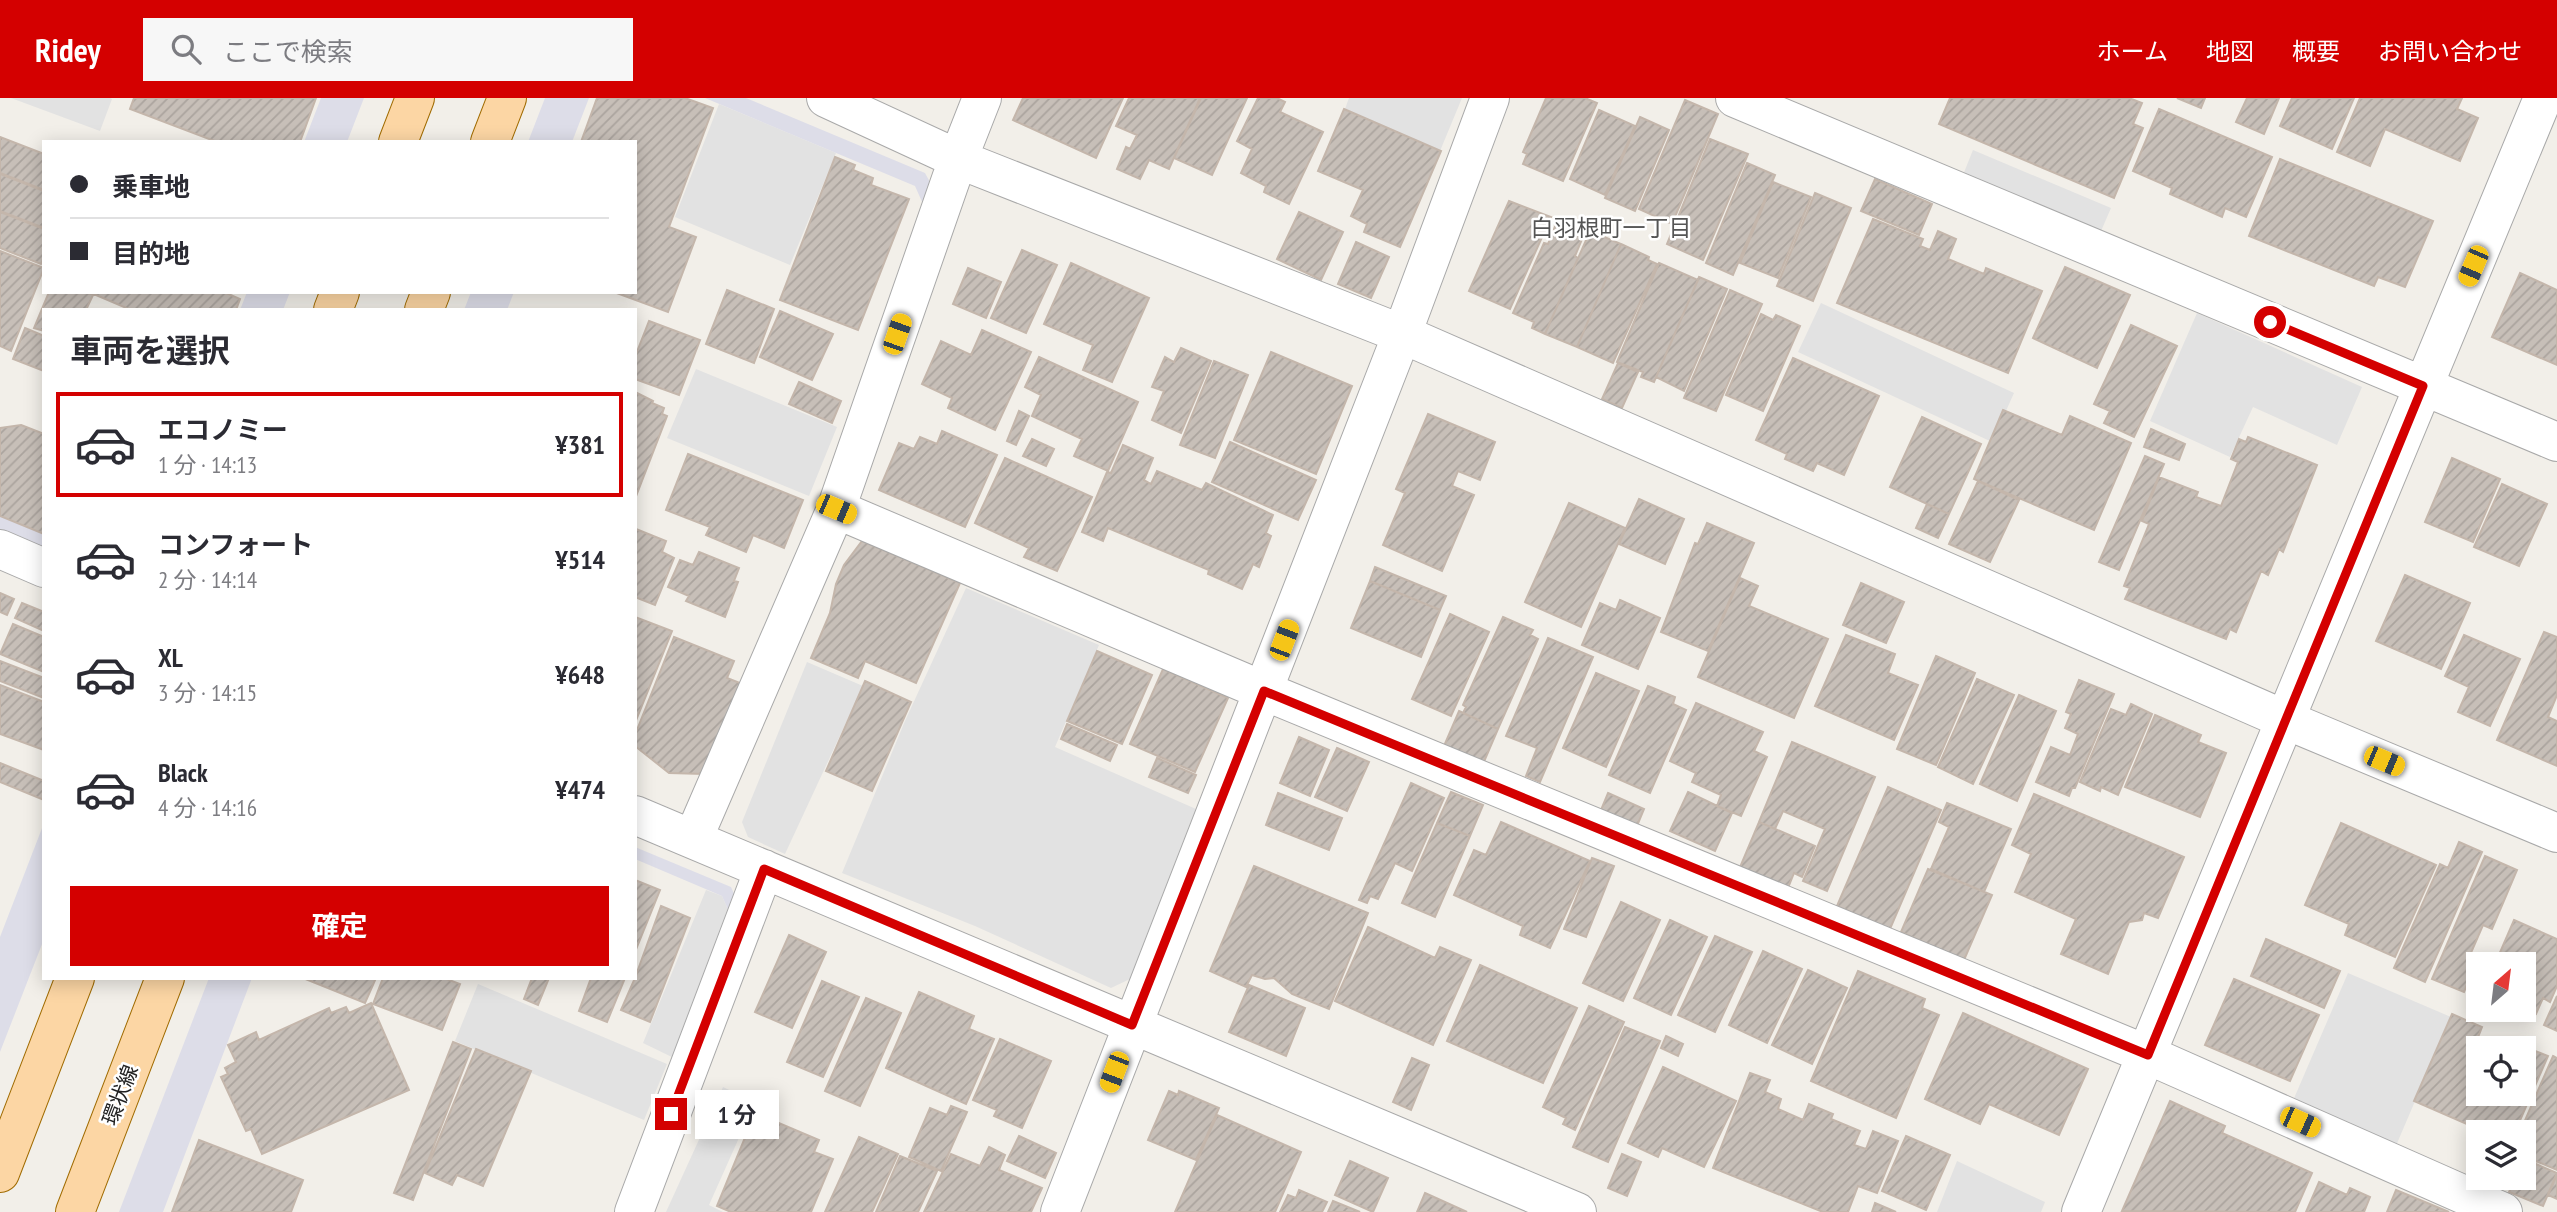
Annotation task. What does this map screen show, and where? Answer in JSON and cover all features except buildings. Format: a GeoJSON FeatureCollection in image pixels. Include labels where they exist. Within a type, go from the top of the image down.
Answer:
{"type":"FeatureCollection","features":[{"type":"Feature","properties":{"kind":"main road"},"geometry":{"type":"LineString","coordinates":[[399,140],[415,98]]}},
{"type":"Feature","properties":{"kind":"main road"},"geometry":{"type":"LineString","coordinates":[[491,140],[507,98]]}},
{"type":"Feature","properties":{"kind":"main road"},"geometry":{"type":"LineString","coordinates":[[0,1173],[74,980]]}},
{"type":"Feature","properties":{"kind":"main road","name":"環状線"},"geometry":{"type":"LineString","coordinates":[[75,1212],[164,980]]}},
{"type":"Feature","properties":{"kind":"street"},"geometry":{"type":"LineString","coordinates":[[826,98],[958,159],[1402,334],[2286,720],[2557,833]]}},
{"type":"Feature","properties":{"kind":"street"},"geometry":{"type":"LineString","coordinates":[[693,839],[836,509],[958,159],[982,98]]}},
{"type":"Feature","properties":{"kind":"street"},"geometry":{"type":"LineString","coordinates":[[1060,1212],[1402,334],[1490,98]]}},
{"type":"Feature","properties":{"kind":"street"},"geometry":{"type":"LineString","coordinates":[[1735,98],[2557,442]]}},
{"type":"Feature","properties":{"kind":"street"},"geometry":{"type":"LineString","coordinates":[[2081,1212],[2543,98]]}},
{"type":"Feature","properties":{"kind":"street"},"geometry":{"type":"LineString","coordinates":[[836,509],[1264,691],[2148,1055],[2503,1212]]}},
{"type":"Feature","properties":{"kind":"street"},"geometry":{"type":"LineString","coordinates":[[0,549],[42,567]]}},
{"type":"Feature","properties":{"kind":"street"},"geometry":{"type":"LineString","coordinates":[[637,816],[1577,1212]]}},
{"type":"Feature","properties":{"kind":"street"},"geometry":{"type":"LineString","coordinates":[[634,1212],[764,869]]}},
{"type":"Feature","properties":{"kind":"shaded area"},"geometry":{"type":"Polygon","coordinates":[[[11,98],[110,98],[112,99],[100,131],[11,98]]]}},
{"type":"Feature","properties":{"kind":"shaded area"},"geometry":{"type":"Polygon","coordinates":[[[321,98],[364,98],[348,140],[305,140],[321,98]]]}},
{"type":"Feature","properties":{"kind":"shaded area"},"geometry":{"type":"Polygon","coordinates":[[[545,98],[589,98],[573,140],[529,140],[545,98]]]}},
{"type":"Feature","properties":{"kind":"shaded area"},"geometry":{"type":"Polygon","coordinates":[[[705,98],[746,98],[925,173],[931,184],[923,204],[915,186],[705,98]]]}},
{"type":"Feature","properties":{"kind":"shaded area"},"geometry":{"type":"Polygon","coordinates":[[[1349,98],[1462,98],[1440,151],[1345,109],[1349,98]]]}},
{"type":"Feature","properties":{"kind":"shaded area"},"geometry":{"type":"Polygon","coordinates":[[[719,104],[836,153],[790,265],[675,217],[719,104]]]}},
{"type":"Feature","properties":{"kind":"shaded area"},"geometry":{"type":"Polygon","coordinates":[[[1973,150],[2111,208],[2098,238],[1961,180],[1973,150]]]}},
{"type":"Feature","properties":{"kind":"shaded area"},"geometry":{"type":"Polygon","coordinates":[[[246,294],[289,294],[284,308],[241,308],[246,294]]]}},
{"type":"Feature","properties":{"kind":"shaded area"},"geometry":{"type":"Polygon","coordinates":[[[470,294],[513,294],[508,308],[465,308],[470,294]]]}},
{"type":"Feature","properties":{"kind":"shaded area"},"geometry":{"type":"Polygon","coordinates":[[[1821,303],[2014,393],[1992,442],[1798,352],[1821,303]]]}},
{"type":"Feature","properties":{"kind":"shaded area"},"geometry":{"type":"Polygon","coordinates":[[[2197,313],[2362,387],[2337,445],[2253,407],[2230,457],[2150,421],[2197,313]]]}},
{"type":"Feature","properties":{"kind":"shaded area"},"geometry":{"type":"Polygon","coordinates":[[[696,369],[837,427],[809,496],[667,438],[696,369]]]}},
{"type":"Feature","properties":{"kind":"shaded area"},"geometry":{"type":"Polygon","coordinates":[[[0,516],[42,533],[42,551],[0,534],[0,516]]]}},
{"type":"Feature","properties":{"kind":"shaded area"},"geometry":{"type":"Polygon","coordinates":[[[966,588],[1099,645],[1055,747],[1196,809],[1130,979],[1111,988],[975,926],[842,873],[905,721],[966,588]]]}},
{"type":"Feature","properties":{"kind":"shaded area"},"geometry":{"type":"Polygon","coordinates":[[[807,662],[863,686],[785,854],[748,837],[742,822],[807,662]]]}},
{"type":"Feature","properties":{"kind":"shaded area"},"geometry":{"type":"Polygon","coordinates":[[[42,828],[42,944],[0,1052],[0,937],[42,828]]]}},
{"type":"Feature","properties":{"kind":"shaded area"},"geometry":{"type":"Polygon","coordinates":[[[637,848],[731,887],[735,896],[730,914],[722,896],[637,860],[637,848]]]}},
{"type":"Feature","properties":{"kind":"shaded area"},"geometry":{"type":"Polygon","coordinates":[[[706,890],[722,896],[730,914],[678,1060],[643,1043],[706,890]]]}},
{"type":"Feature","properties":{"kind":"shaded area"},"geometry":{"type":"Polygon","coordinates":[[[2348,973],[2451,1017],[2395,1148],[2292,1103],[2348,973]]]}},
{"type":"Feature","properties":{"kind":"shaded area"},"geometry":{"type":"Polygon","coordinates":[[[208,980],[251,980],[163,1212],[119,1212],[208,980]]]}},
{"type":"Feature","properties":{"kind":"shaded area"},"geometry":{"type":"Polygon","coordinates":[[[478,984],[667,1064],[644,1120],[455,1041],[478,984]]]}},
{"type":"Feature","properties":{"kind":"shaded area"},"geometry":{"type":"Polygon","coordinates":[[[723,1087],[755,1102],[709,1205],[723,1212],[666,1212],[723,1087]]]}},
{"type":"Feature","properties":{"kind":"shaded area"},"geometry":{"type":"Polygon","coordinates":[[[1957,1161],[2045,1202],[2041,1212],[1937,1212],[1957,1161]]]}},
{"type":"Feature","properties":{"kind":"district","name":"白羽根町一丁目"},"geometry":{"type":"Point","coordinates":[1611,227]}},
{"type":"Feature","properties":{"kind":"route"},"geometry":{"type":"LineString","coordinates":[[671,1114],[764,869],[1132,1025],[1264,691],[2148,1055],[2423,386],[2270,322]]}}]}
